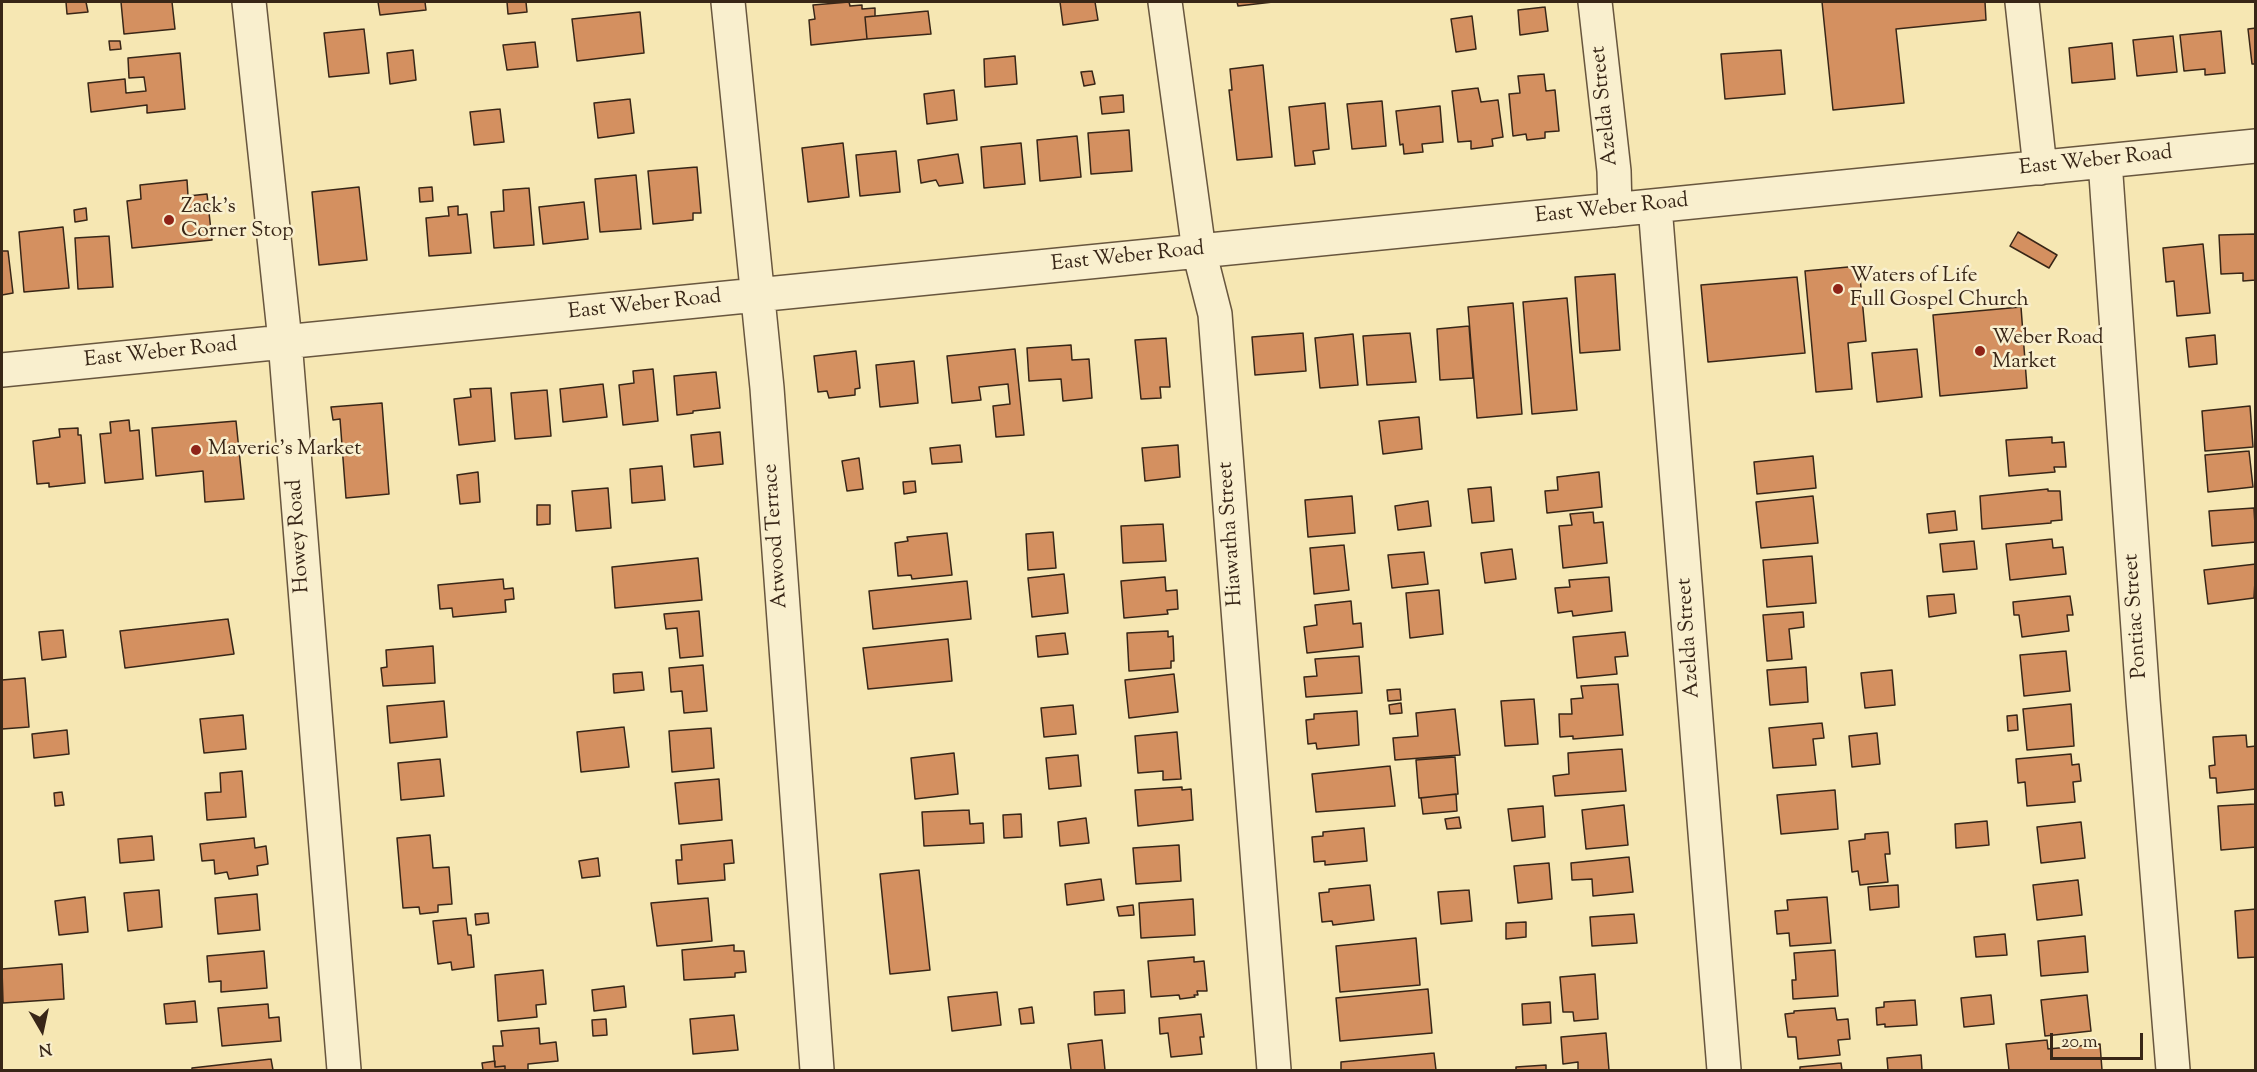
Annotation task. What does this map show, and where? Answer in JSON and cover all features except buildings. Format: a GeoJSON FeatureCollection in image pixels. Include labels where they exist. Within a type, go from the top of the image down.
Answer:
{"type":"FeatureCollection","features":[{"type":"Feature","properties":{"kind":"street","name":"Howey Road"},"geometry":{"type":"LineString","coordinates":[[249,2],[285,341],[344,1071]]}},
{"type":"Feature","properties":{"kind":"street","name":"Atwood Terrace"},"geometry":{"type":"LineString","coordinates":[[728,2],[767,388],[817,1071]]}},
{"type":"Feature","properties":{"kind":"street","name":"Hiawatha Street"},"geometry":{"type":"LineString","coordinates":[[1165,2],[1199,251],[1215,314],[1274,1071]]}},
{"type":"Feature","properties":{"kind":"street","name":"Azelda Street"},"geometry":{"type":"LineString","coordinates":[[1595,2],[1614,171],[1615,210]]}},
{"type":"Feature","properties":{"kind":"street"},"geometry":{"type":"LineString","coordinates":[[2022,2],[2040,168]]}},
{"type":"Feature","properties":{"kind":"street","name":"East Weber Road"},"geometry":{"type":"LineString","coordinates":[[2,369],[2256,146]]}},
{"type":"Feature","properties":{"kind":"street","name":"Pontiac Street"},"geometry":{"type":"LineString","coordinates":[[2105,161],[2142,688],[2173,1071]]}},
{"type":"Feature","properties":{"kind":"street","name":"Azelda Street"},"geometry":{"type":"LineString","coordinates":[[1654,206],[1724,1071]]}},
{"type":"Feature","properties":{"kind":"place","name":"Zack's Corner Stop"},"geometry":{"type":"Point","coordinates":[169,220]}},
{"type":"Feature","properties":{"kind":"place","name":"Waters of Life Full Gospel Church"},"geometry":{"type":"Point","coordinates":[1838,289]}},
{"type":"Feature","properties":{"kind":"place","name":"Weber Road Market"},"geometry":{"type":"Point","coordinates":[1980,351]}},
{"type":"Feature","properties":{"kind":"place","name":"Maveric's Market"},"geometry":{"type":"Point","coordinates":[196,450]}}]}
